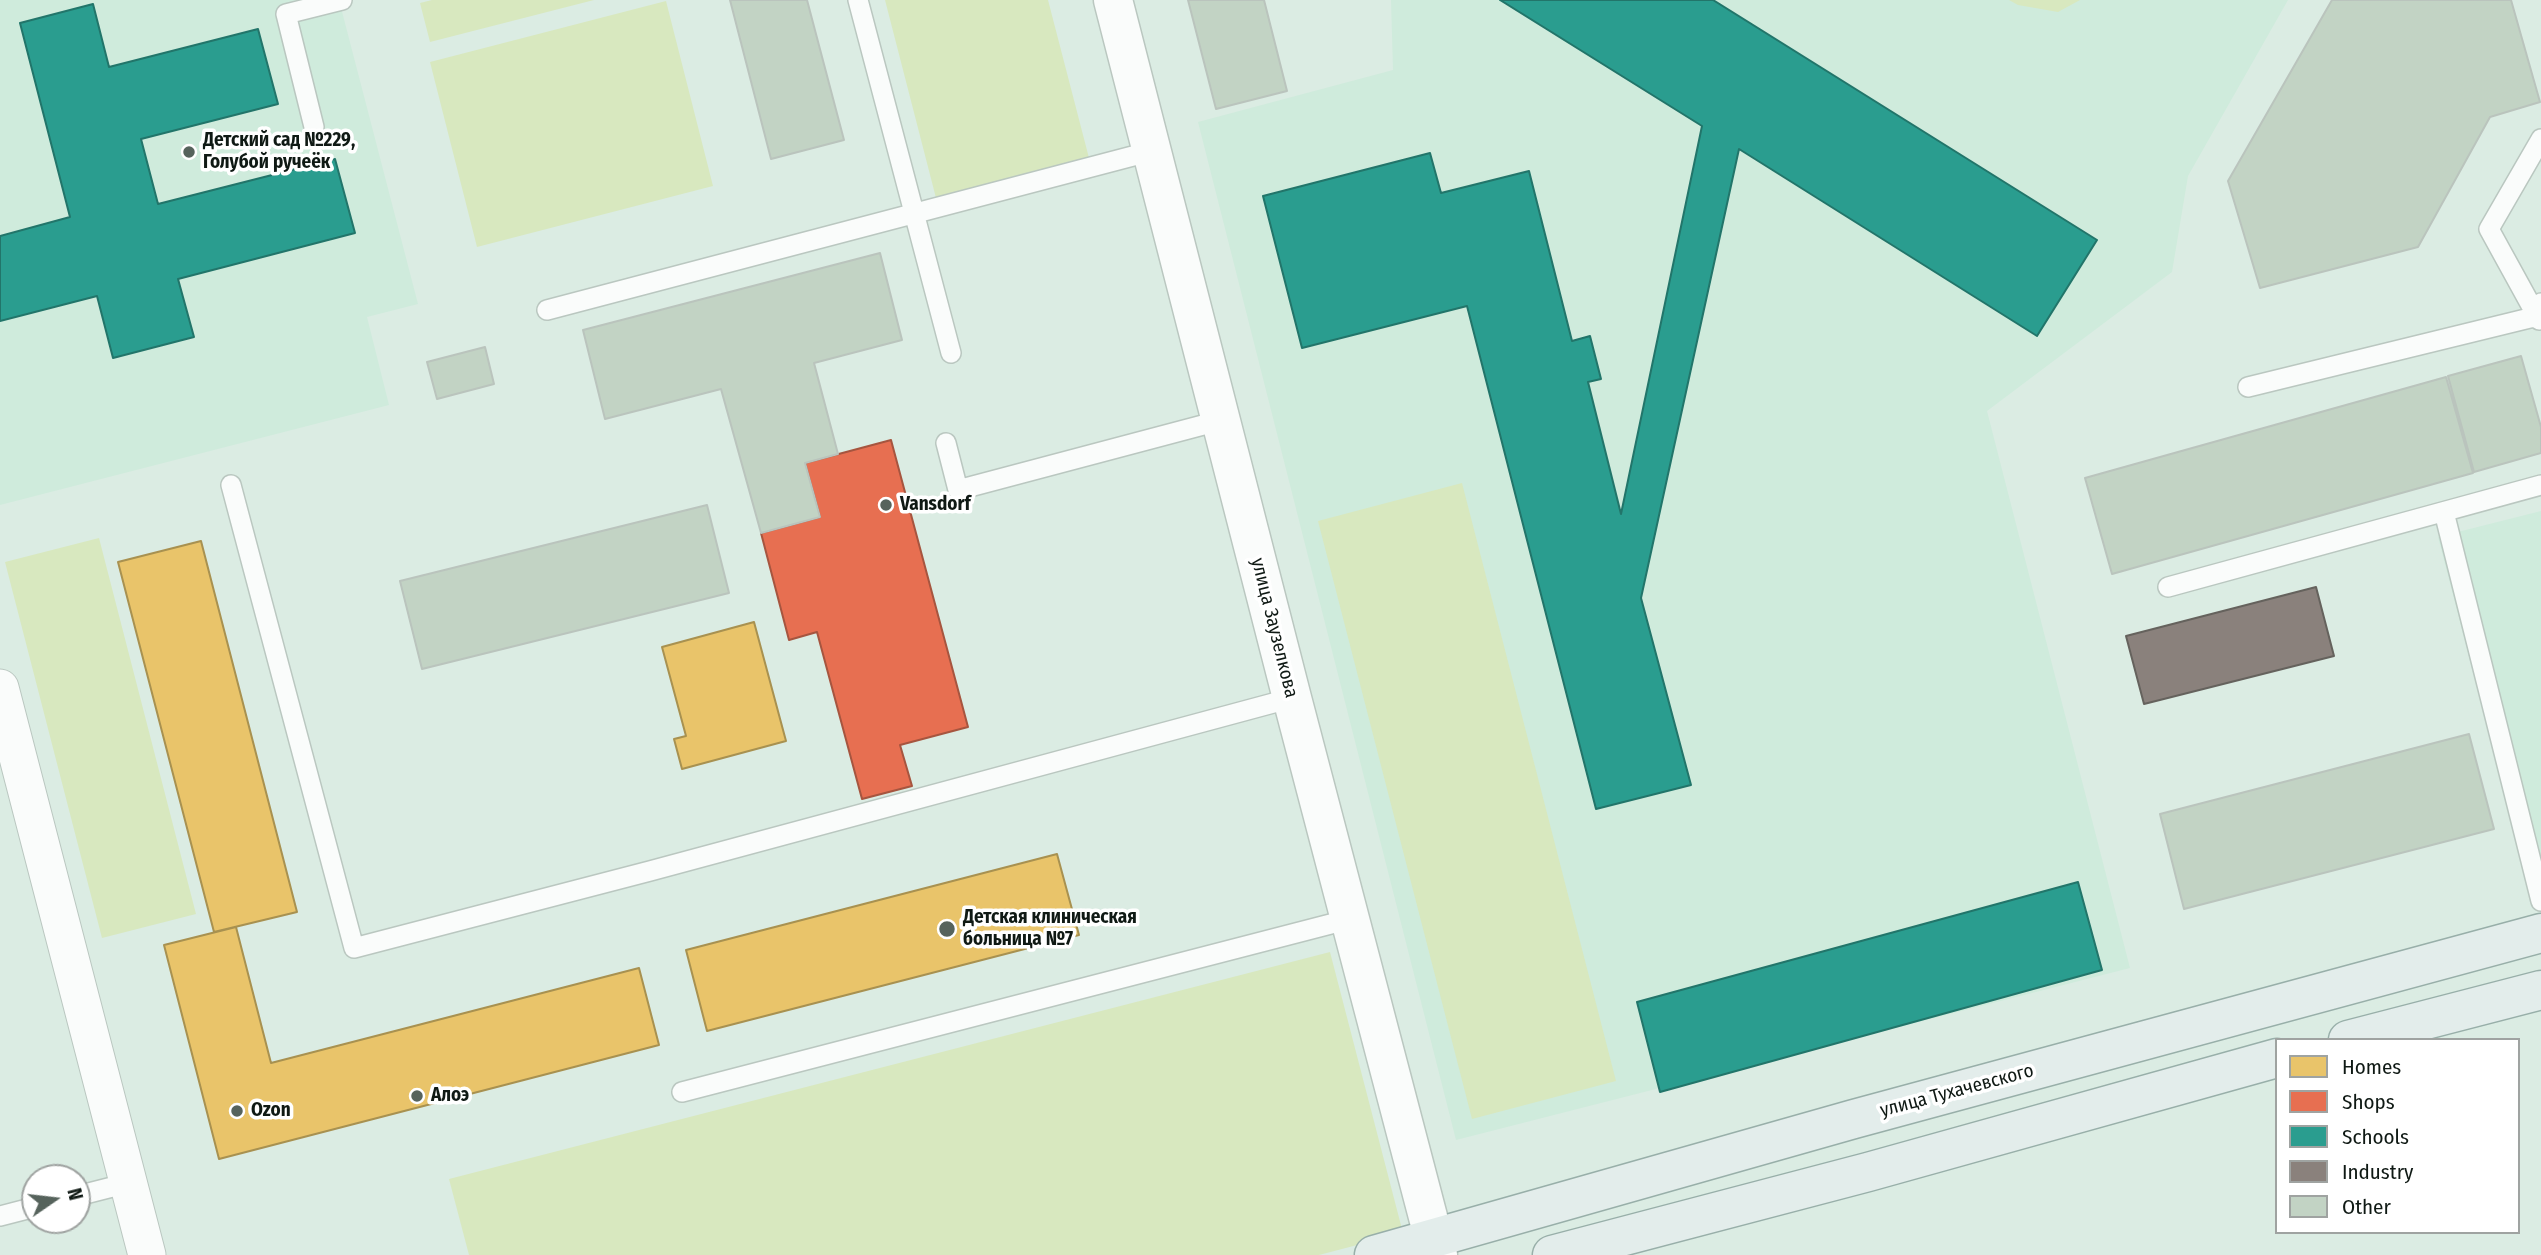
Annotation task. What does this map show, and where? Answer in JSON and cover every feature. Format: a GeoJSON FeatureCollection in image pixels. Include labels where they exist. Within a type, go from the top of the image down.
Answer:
{"type":"FeatureCollection","features":[{"type":"Feature","properties":{"kind":"main road","name":"улица Тухачевского"},"geometry":{"type":"LineString","coordinates":[[1374,1255],[1436,1246],[1854,1119],[2541,933]]}},
{"type":"Feature","properties":{"kind":"main road"},"geometry":{"type":"LineString","coordinates":[[2356,1038],[2541,990]]}},
{"type":"Feature","properties":{"kind":"main road"},"geometry":{"type":"LineString","coordinates":[[1552,1255],[1868,1172],[2275,1059]]}},
{"type":"Feature","properties":{"kind":"street","name":"улица Заузелкова"},"geometry":{"type":"LineString","coordinates":[[1113,0],[1436,1246]]}},
{"type":"Feature","properties":{"kind":"street"},"geometry":{"type":"LineString","coordinates":[[0,688],[146,1255]]}},
{"type":"Feature","properties":{"kind":"lane"},"geometry":{"type":"LineString","coordinates":[[314,127],[286,14],[342,0]]}},
{"type":"Feature","properties":{"kind":"lane"},"geometry":{"type":"LineString","coordinates":[[858,0],[951,353]]}},
{"type":"Feature","properties":{"kind":"lane"},"geometry":{"type":"LineString","coordinates":[[2248,387],[2540,316],[2489,229],[2541,139]]}},
{"type":"Feature","properties":{"kind":"lane"},"geometry":{"type":"LineString","coordinates":[[547,310],[1152,151]]}},
{"type":"Feature","properties":{"kind":"lane"},"geometry":{"type":"LineString","coordinates":[[946,443],[958,490],[1222,420]]}},
{"type":"Feature","properties":{"kind":"lane"},"geometry":{"type":"LineString","coordinates":[[231,485],[354,947],[1292,698]]}},
{"type":"Feature","properties":{"kind":"lane"},"geometry":{"type":"LineString","coordinates":[[2168,587],[2541,485]]}},
{"type":"Feature","properties":{"kind":"lane"},"geometry":{"type":"LineString","coordinates":[[2444,512],[2541,901]]}},
{"type":"Feature","properties":{"kind":"lane"},"geometry":{"type":"LineString","coordinates":[[682,1092],[1350,919]]}},
{"type":"Feature","properties":{"kind":"lane"},"geometry":{"type":"LineString","coordinates":[[91,1192],[128,1183]]}},
{"type":"Feature","properties":{"kind":"lane"},"geometry":{"type":"LineString","coordinates":[[0,1216],[21,1211]]}},
{"type":"Feature","properties":{"kind":"shaded area","name":"Детский сад №229, Голубой ручеёк"},"geometry":{"type":"Polygon","coordinates":[[[0,0],[339,0],[418,304],[367,317],[389,405],[0,505],[0,0]]]}},
{"type":"Feature","properties":{"kind":"shaded area"},"geometry":{"type":"Polygon","coordinates":[[[1391,0],[2288,0],[2188,176],[2172,272],[1987,411],[2130,968],[1456,1140],[1198,122],[1393,70],[1391,0]]]}},
{"type":"Feature","properties":{"kind":"shaded area"},"geometry":{"type":"Polygon","coordinates":[[[2541,511],[2541,860],[2523,865],[2438,537],[2541,511]]]}},
{"type":"Feature","properties":{"kind":"green space"},"geometry":{"type":"Polygon","coordinates":[[[432,0],[594,0],[430,42],[420,3],[432,0]]]}},
{"type":"Feature","properties":{"kind":"green space"},"geometry":{"type":"Polygon","coordinates":[[[885,0],[1048,0],[1089,158],[936,198],[885,0]]]}},
{"type":"Feature","properties":{"kind":"green space"},"geometry":{"type":"Polygon","coordinates":[[[2009,0],[2080,0],[2058,12],[2018,5],[2009,0]]]}},
{"type":"Feature","properties":{"kind":"green space"},"geometry":{"type":"Polygon","coordinates":[[[666,1],[713,186],[477,247],[430,62],[666,1]]]}},
{"type":"Feature","properties":{"kind":"green space"},"geometry":{"type":"Polygon","coordinates":[[[1462,483],[1616,1081],[1472,1119],[1318,521],[1462,483]]]}},
{"type":"Feature","properties":{"kind":"green space"},"geometry":{"type":"Polygon","coordinates":[[[99,538],[196,914],[102,938],[5,562],[99,538]]]}},
{"type":"Feature","properties":{"kind":"green space"},"geometry":{"type":"Polygon","coordinates":[[[1330,952],[1403,1233],[1319,1255],[469,1255],[449,1179],[1330,952]]]}},
{"type":"Feature","properties":{"kind":"building: Homes"},"geometry":{"type":"Polygon","coordinates":[[[201,541],[297,912],[214,932],[118,562],[201,541]]]}},
{"type":"Feature","properties":{"kind":"building: Homes"},"geometry":{"type":"Polygon","coordinates":[[[754,622],[786,741],[682,769],[674,739],[686,736],[662,647],[754,622]]]}},
{"type":"Feature","properties":{"kind":"building: Homes"},"geometry":{"type":"Polygon","coordinates":[[[1057,854],[1079,935],[707,1031],[686,950],[1057,854]]]}},
{"type":"Feature","properties":{"kind":"building: Homes"},"geometry":{"type":"Polygon","coordinates":[[[236,927],[271,1063],[639,968],[659,1045],[219,1159],[164,945],[236,927]]]}},
{"type":"Feature","properties":{"kind":"building: Shops"},"geometry":{"type":"Polygon","coordinates":[[[891,440],[968,727],[900,745],[912,786],[862,799],[817,632],[789,640],[761,533],[820,517],[805,463],[891,440]]]}},
{"type":"Feature","properties":{"kind":"building: Schools"},"geometry":{"type":"Polygon","coordinates":[[[1500,0],[1713,0],[2097,240],[2037,336],[1739,149],[1641,598],[1691,785],[1596,809],[1467,306],[1302,348],[1263,196],[1430,153],[1441,193],[1529,171],[1572,341],[1590,336],[1601,379],[1588,382],[1621,514],[1702,126],[1500,0]]]}},
{"type":"Feature","properties":{"kind":"building: Schools"},"geometry":{"type":"Polygon","coordinates":[[[93,4],[109,67],[258,29],[278,104],[141,139],[158,204],[335,159],[355,233],[178,279],[194,337],[113,358],[97,296],[0,321],[0,236],[70,217],[20,23],[93,4]]]}},
{"type":"Feature","properties":{"kind":"building: Schools"},"geometry":{"type":"Polygon","coordinates":[[[2078,882],[2102,970],[1660,1092],[1637,1002],[2078,882]]]}},
{"type":"Feature","properties":{"kind":"building: Industry"},"geometry":{"type":"Polygon","coordinates":[[[2316,587],[2334,656],[2144,704],[2126,636],[2316,587]]]}},
{"type":"Feature","properties":{"kind":"building: Other"},"geometry":{"type":"Polygon","coordinates":[[[730,0],[807,0],[844,140],[771,159],[730,0]]]}},
{"type":"Feature","properties":{"kind":"building: Other"},"geometry":{"type":"Polygon","coordinates":[[[1188,0],[1264,0],[1287,91],[1216,109],[1188,0]]]}},
{"type":"Feature","properties":{"kind":"building: Other"},"geometry":{"type":"Polygon","coordinates":[[[2332,0],[2511,0],[2540,102],[2490,117],[2418,247],[2260,288],[2228,181],[2332,0]]]}},
{"type":"Feature","properties":{"kind":"building: Other"},"geometry":{"type":"Polygon","coordinates":[[[880,253],[902,340],[814,363],[838,454],[805,463],[820,517],[761,533],[721,389],[605,419],[583,330],[880,253]]]}},
{"type":"Feature","properties":{"kind":"building: Other"},"geometry":{"type":"Polygon","coordinates":[[[485,347],[494,384],[437,399],[427,362],[485,347]]]}},
{"type":"Feature","properties":{"kind":"building: Other"},"geometry":{"type":"Polygon","coordinates":[[[2521,356],[2541,427],[2541,453],[2474,472],[2448,376],[2521,356]]]}},
{"type":"Feature","properties":{"kind":"building: Other"},"geometry":{"type":"Polygon","coordinates":[[[2446,377],[2473,473],[2112,574],[2085,478],[2446,377]]]}},
{"type":"Feature","properties":{"kind":"building: Other"},"geometry":{"type":"Polygon","coordinates":[[[707,505],[729,593],[422,669],[400,581],[707,505]]]}},
{"type":"Feature","properties":{"kind":"building: Other"},"geometry":{"type":"Polygon","coordinates":[[[2469,734],[2494,829],[2184,909],[2160,814],[2469,734]]]}},
{"type":"Feature","properties":{"kind":"place","name":"Детский сад №229, Голубой ручеёк"},"geometry":{"type":"Point","coordinates":[189,152]}},
{"type":"Feature","properties":{"kind":"place","name":"Vansdorf"},"geometry":{"type":"Point","coordinates":[886,505]}},
{"type":"Feature","properties":{"kind":"place","name":"Детская клиническая больница №7"},"geometry":{"type":"Point","coordinates":[947,929]}},
{"type":"Feature","properties":{"kind":"place","name":"Алоэ"},"geometry":{"type":"Point","coordinates":[417,1096]}},
{"type":"Feature","properties":{"kind":"place","name":"Ozon"},"geometry":{"type":"Point","coordinates":[237,1111]}}]}
